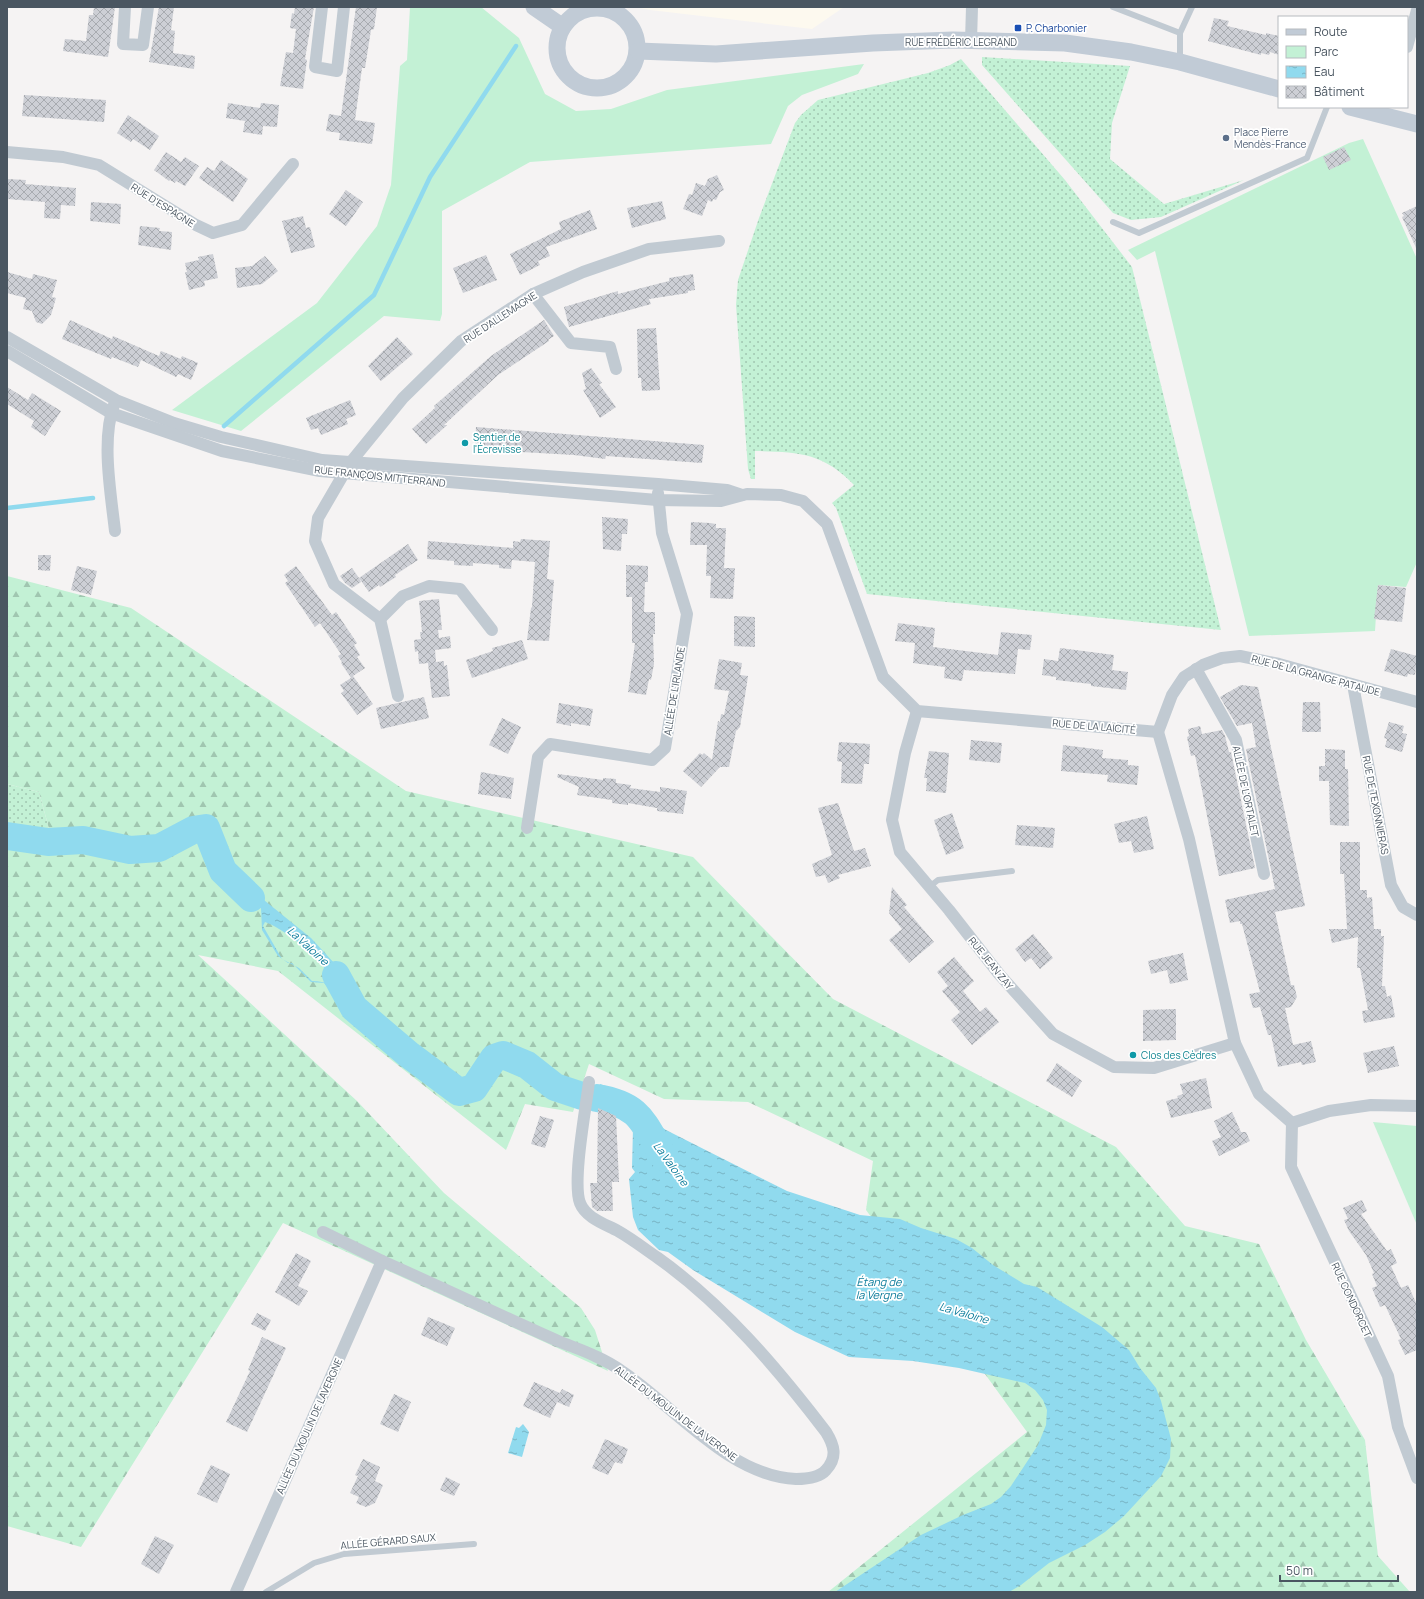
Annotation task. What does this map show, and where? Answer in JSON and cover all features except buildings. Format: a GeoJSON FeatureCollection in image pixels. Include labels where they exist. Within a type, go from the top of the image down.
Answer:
{"type":"FeatureCollection","features":[{"type":"Feature","properties":{"kind":"main road"},"geometry":{"type":"LineString","coordinates":[[534,7],[563,27]]}},
{"type":"Feature","properties":{"kind":"main road"},"geometry":{"type":"LineString","coordinates":[[607,8],[622,16],[631,25],[636,37],[638,51],[635,64],[627,75],[616,84],[604,88],[591,88],[578,84],[568,76],[560,65],[557,52],[558,39],[563,27],[571,17],[583,10],[607,8]]}},
{"type":"Feature","properties":{"kind":"main road","name":"RUE FRÉDÉRIC LEGRAND"},"geometry":{"type":"LineString","coordinates":[[638,51],[716,54],[873,43],[971,40],[1065,43],[1131,52],[1180,62],[1278,88]]}},
{"type":"Feature","properties":{"kind":"main road"},"geometry":{"type":"LineString","coordinates":[[1358,108],[1390,112],[1417,124]]}},
{"type":"Feature","properties":{"kind":"street"},"geometry":{"type":"LineString","coordinates":[[125,7],[123,44],[143,45],[148,7]]}},
{"type":"Feature","properties":{"kind":"street"},"geometry":{"type":"LineString","coordinates":[[322,7],[314,67],[337,71],[344,7]]}},
{"type":"Feature","properties":{"kind":"street"},"geometry":{"type":"LineString","coordinates":[[971,40],[972,7]]}},
{"type":"Feature","properties":{"kind":"street"},"geometry":{"type":"LineString","coordinates":[[1408,44],[1417,10]]}},
{"type":"Feature","properties":{"kind":"street","name":"RUE D'ESPAGNE"},"geometry":{"type":"LineString","coordinates":[[7,152],[63,157],[99,165],[196,225],[213,233],[242,225],[293,164]]}},
{"type":"Feature","properties":{"kind":"street","name":"RUE D'ALLEMAGNE"},"geometry":{"type":"LineString","coordinates":[[380,620],[334,584],[315,541],[318,518],[345,474],[350,463],[403,398],[461,342],[533,294],[584,272],[649,249],[719,241]]}},
{"type":"Feature","properties":{"kind":"street"},"geometry":{"type":"LineString","coordinates":[[533,294],[571,343],[610,347],[616,369]]}},
{"type":"Feature","properties":{"kind":"street","name":"RUE FRANÇOIS MITTERRAND"},"geometry":{"type":"LineString","coordinates":[[7,337],[116,400],[174,423],[221,437],[322,460],[658,484],[727,490],[742,495]]}},
{"type":"Feature","properties":{"kind":"street","name":"RUE FRANÇOIS MITTERRAND"},"geometry":{"type":"LineString","coordinates":[[7,351],[111,413],[222,451],[320,471],[657,500],[721,501],[742,495]]}},
{"type":"Feature","properties":{"kind":"street"},"geometry":{"type":"LineString","coordinates":[[115,531],[108,450],[111,413],[116,400]]}},
{"type":"Feature","properties":{"kind":"street"},"geometry":{"type":"LineString","coordinates":[[657,500],[658,484]]}},
{"type":"Feature","properties":{"kind":"street"},"geometry":{"type":"LineString","coordinates":[[742,495],[781,495],[803,501],[827,524],[883,678],[917,711]]}},
{"type":"Feature","properties":{"kind":"street","name":"ALLÉE DE L'IRLANDE"},"geometry":{"type":"LineString","coordinates":[[527,828],[538,757],[550,744],[652,760],[665,748],[687,614],[662,533],[657,500]]}},
{"type":"Feature","properties":{"kind":"street"},"geometry":{"type":"LineString","coordinates":[[398,696],[380,620],[403,596],[429,586],[460,589],[492,630]]}},
{"type":"Feature","properties":{"kind":"street","name":"RUE DE LA GRANGE PATAUDE"},"geometry":{"type":"LineString","coordinates":[[1158,732],[1172,696],[1184,678],[1202,665],[1222,658],[1240,656],[1279,664],[1417,702]]}},
{"type":"Feature","properties":{"kind":"street","name":"ALLÉE DE L'ORTALET"},"geometry":{"type":"LineString","coordinates":[[1196,669],[1236,740],[1264,874]]}},
{"type":"Feature","properties":{"kind":"street","name":"RUE DE TEXONNIERAS"},"geometry":{"type":"LineString","coordinates":[[1353,684],[1391,885],[1403,907],[1417,915]]}},
{"type":"Feature","properties":{"kind":"street","name":"RUE DE LA LAÏCITÉ"},"geometry":{"type":"LineString","coordinates":[[917,711],[1158,732]]}},
{"type":"Feature","properties":{"kind":"street","name":"RUE JEAN ZAY"},"geometry":{"type":"LineString","coordinates":[[917,711],[905,753],[892,820],[900,852],[999,974],[1053,1034],[1114,1067],[1154,1068],[1235,1043]]}},
{"type":"Feature","properties":{"kind":"street"},"geometry":{"type":"LineString","coordinates":[[1158,732],[1189,839],[1235,1043],[1259,1094],[1292,1123],[1329,1111],[1371,1105],[1417,1106]]}},
{"type":"Feature","properties":{"kind":"street","name":"ALLÉE DU MOULIN DE LA VERGNE"},"geometry":{"type":"LineString","coordinates":[[382,1260],[560,1342],[595,1356],[624,1372],[683,1420],[745,1464],[768,1474],[786,1478],[812,1478],[824,1472],[831,1465],[835,1456],[834,1444],[773,1366],[744,1334],[698,1289],[658,1258],[600,1222],[583,1209],[578,1190],[589,1082]]}},
{"type":"Feature","properties":{"kind":"street","name":"RUE CONDORCET"},"geometry":{"type":"LineString","coordinates":[[1292,1123],[1291,1167],[1388,1376],[1398,1427],[1417,1478]]}},
{"type":"Feature","properties":{"kind":"street"},"geometry":{"type":"LineString","coordinates":[[323,1232],[382,1260]]}},
{"type":"Feature","properties":{"kind":"street","name":"ALLÉE DU MOULIN DE LAVERGNE"},"geometry":{"type":"LineString","coordinates":[[236,1592],[382,1260]]}},
{"type":"Feature","properties":{"kind":"lane"},"geometry":{"type":"LineString","coordinates":[[1113,7],[1180,33]]}},
{"type":"Feature","properties":{"kind":"lane"},"geometry":{"type":"LineString","coordinates":[[1180,62],[1180,33],[1192,7]]}},
{"type":"Feature","properties":{"kind":"lane"},"geometry":{"type":"LineString","coordinates":[[1112,222],[1139,233],[1307,158],[1327,108]]}},
{"type":"Feature","properties":{"kind":"lane"},"geometry":{"type":"LineString","coordinates":[[929,886],[938,880],[1012,871]]}},
{"type":"Feature","properties":{"kind":"lane","name":"ALLÉE GÉRARD SAUX"},"geometry":{"type":"LineString","coordinates":[[266,1592],[314,1563],[344,1554],[474,1544]]}},
{"type":"Feature","properties":{"kind":"shaded area"},"geometry":{"type":"Polygon","coordinates":[[[635,7],[844,7],[812,29],[635,7]]]}},
{"type":"Feature","properties":{"kind":"green space"},"geometry":{"type":"Polygon","coordinates":[[[410,7],[481,7],[519,38],[545,94],[576,111],[611,109],[667,90],[864,64],[858,74],[802,95],[788,106],[771,144],[530,162],[442,211],[442,314],[440,321],[384,316],[241,431],[172,410],[317,303],[377,226],[391,185],[400,66],[407,60],[410,7]]]}},
{"type":"Feature","properties":{"kind":"green space"},"geometry":{"type":"Polygon","coordinates":[[[982,57],[1130,66],[1112,123],[1110,159],[1164,204],[1244,180],[1161,217],[1131,220],[1113,213],[982,65],[982,57]]]}},
{"type":"Feature","properties":{"kind":"green space"},"geometry":{"type":"Polygon","coordinates":[[[961,59],[1065,180],[1132,267],[1221,630],[867,594],[836,508],[832,503],[854,485],[843,474],[820,460],[809,456],[797,453],[755,451],[755,479],[751,479],[748,469],[736,305],[738,280],[759,218],[795,123],[801,115],[818,100],[928,73],[950,65],[961,59]]]}},
{"type":"Feature","properties":{"kind":"green space"},"geometry":{"type":"Polygon","coordinates":[[[1363,139],[1417,259],[1417,562],[1406,587],[1378,585],[1375,631],[1249,636],[1155,251],[1137,260],[1128,250],[1349,143],[1363,139]]]}},
{"type":"Feature","properties":{"kind":"green space"},"geometry":{"type":"Polygon","coordinates":[[[7,576],[131,608],[406,791],[693,857],[833,999],[1116,1147],[1185,1226],[1259,1244],[1306,1340],[1365,1440],[1378,1556],[1410,1592],[828,1592],[1027,1432],[866,1210],[873,1161],[748,1102],[664,1099],[589,1064],[573,1112],[525,1104],[506,1150],[278,971],[198,955],[357,1101],[444,1193],[581,1308],[595,1330],[608,1371],[283,1223],[81,1547],[7,1526],[7,846],[54,847],[39,792],[7,784],[7,576]]]}},
{"type":"Feature","properties":{"kind":"green space"},"geometry":{"type":"Polygon","coordinates":[[[7,784],[39,792],[54,847],[7,846],[7,784]]]}},
{"type":"Feature","properties":{"kind":"green space"},"geometry":{"type":"Polygon","coordinates":[[[1373,1122],[1417,1126],[1417,1225],[1373,1122]]]}},
{"type":"Feature","properties":{"kind":"water"},"geometry":{"type":"Polygon","coordinates":[[[190,825],[206,828],[216,836],[225,848],[241,885],[254,892],[311,938],[335,964],[362,1006],[374,1012],[401,1040],[444,1077],[460,1087],[467,1086],[491,1054],[498,1050],[506,1051],[523,1058],[559,1084],[567,1088],[583,1092],[582,1096],[555,1087],[527,1065],[503,1055],[494,1058],[474,1088],[459,1092],[435,1072],[408,1054],[370,1015],[337,1004],[324,983],[311,982],[295,966],[312,981],[322,982],[332,986],[336,997],[341,1004],[339,993],[333,980],[313,956],[301,944],[276,927],[265,922],[263,926],[282,959],[278,956],[262,930],[261,908],[236,887],[223,871],[208,833],[193,830],[159,848],[130,850],[83,840],[48,842],[7,836],[7,834],[24,836],[83,836],[136,847],[146,844],[167,843],[174,835],[190,825]]]}},
{"type":"Feature","properties":{"kind":"water"},"geometry":{"type":"Polygon","coordinates":[[[600,1084],[631,1095],[643,1104],[653,1118],[630,1123],[618,1115],[596,1107],[600,1084]]]}},
{"type":"Feature","properties":{"kind":"water","name":"Étang de la Vergne"},"geometry":{"type":"Polygon","coordinates":[[[655,1123],[787,1191],[860,1215],[900,1219],[921,1228],[956,1239],[972,1248],[993,1265],[1024,1284],[1037,1287],[1102,1327],[1129,1350],[1140,1368],[1156,1388],[1171,1439],[1170,1458],[1161,1476],[1124,1516],[1105,1532],[1085,1545],[1049,1563],[1021,1585],[1009,1592],[835,1592],[921,1535],[963,1515],[991,1504],[1001,1497],[1011,1486],[1038,1445],[1046,1425],[1047,1410],[1043,1400],[1035,1390],[1025,1383],[959,1368],[913,1361],[849,1357],[795,1332],[693,1270],[668,1252],[659,1250],[638,1230],[633,1217],[629,1179],[635,1172],[632,1168],[633,1128],[655,1123]]]}},
{"type":"Feature","properties":{"kind":"water"},"geometry":{"type":"Polygon","coordinates":[[[523,1424],[529,1432],[522,1457],[508,1453],[516,1427],[519,1428],[523,1424]]]}},
{"type":"Feature","properties":{"kind":"waterway"},"geometry":{"type":"LineString","coordinates":[[224,426],[374,295],[430,177],[516,46]]}},
{"type":"Feature","properties":{"kind":"waterway"},"geometry":{"type":"LineString","coordinates":[[7,508],[93,498]]}},
{"type":"Feature","properties":{"kind":"waterway","name":"La Valoine"},"geometry":{"type":"LineString","coordinates":[[7,836],[48,842],[83,840],[130,850],[159,848],[193,830],[206,828],[223,871],[251,898]]}},
{"type":"Feature","properties":{"kind":"waterway","name":"La Valoine"},"geometry":{"type":"LineString","coordinates":[[336,975],[354,1008],[408,1054],[459,1092],[474,1088],[494,1058],[503,1055],[527,1065],[555,1087],[582,1096]]}},
{"type":"Feature","properties":{"kind":"waterway","name":"La Valoine"},"geometry":{"type":"LineString","coordinates":[[597,1098],[623,1105],[639,1117],[664,1157]]}},
{"type":"Feature","properties":{"kind":"place","name":"P. Charbonier"},"geometry":{"type":"Point","coordinates":[1018,28]}},
{"type":"Feature","properties":{"kind":"place","name":"Place Pierre Mendès-France"},"geometry":{"type":"Point","coordinates":[1226,138]}},
{"type":"Feature","properties":{"kind":"place","name":"Sentier de l'Écrevisse"},"geometry":{"type":"Point","coordinates":[465,443]}},
{"type":"Feature","properties":{"kind":"place","name":"Clos des Cèdres"},"geometry":{"type":"Point","coordinates":[1133,1055]}}]}
